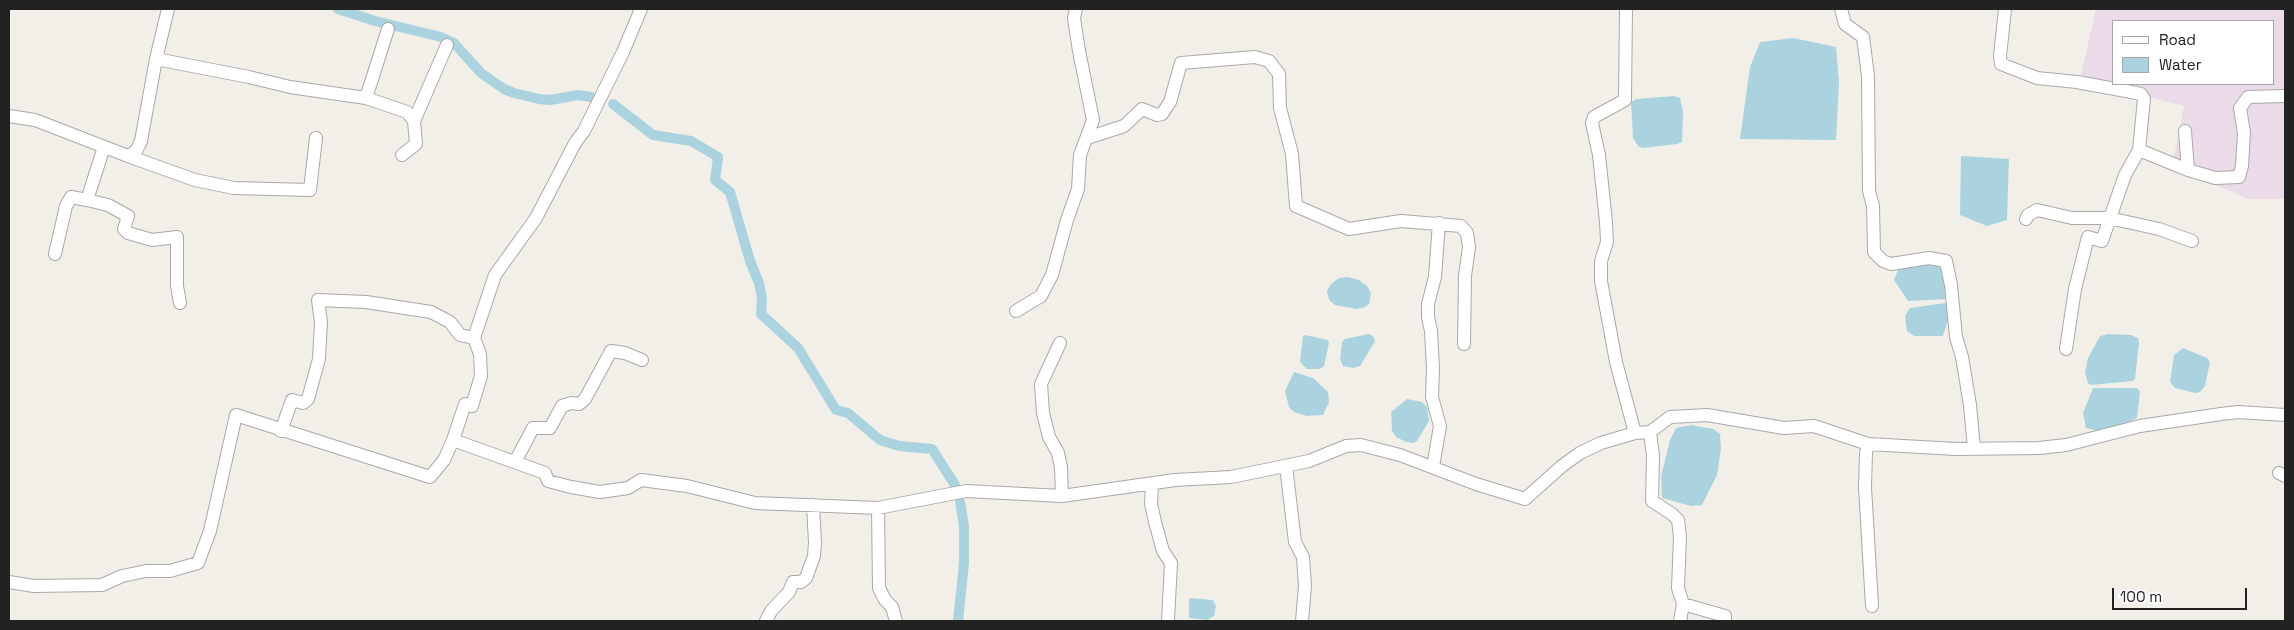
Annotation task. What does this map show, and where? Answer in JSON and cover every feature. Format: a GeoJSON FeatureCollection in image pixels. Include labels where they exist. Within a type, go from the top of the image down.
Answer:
{"type":"FeatureCollection","features":[{"type":"Feature","properties":{"kind":"street"},"geometry":{"type":"LineString","coordinates":[[128,156],[136,151],[141,141],[156,59],[168,9]]}},
{"type":"Feature","properties":{"kind":"street"},"geometry":{"type":"LineString","coordinates":[[9,582],[34,586],[102,585],[122,576],[146,571],[170,571],[198,564],[212,523],[236,415],[281,431],[334,445],[430,477],[444,460],[465,404],[472,406],[482,376],[480,354],[474,338],[495,275],[536,218],[575,144],[584,131],[623,52],[641,9]]}},
{"type":"Feature","properties":{"kind":"street"},"geometry":{"type":"LineString","coordinates":[[1016,311],[1041,296],[1052,275],[1067,220],[1078,189],[1080,155],[1093,120],[1079,51],[1074,18],[1076,9]]}},
{"type":"Feature","properties":{"kind":"street"},"geometry":{"type":"LineString","coordinates":[[1626,9],[1625,100],[1594,116],[1592,123],[1599,155],[1606,222],[1607,242],[1601,261],[1600,281],[1616,362],[1635,434]]}},
{"type":"Feature","properties":{"kind":"street"},"geometry":{"type":"LineString","coordinates":[[1841,9],[1845,24],[1863,37],[1868,76],[1869,191],[1873,206],[1874,252],[1883,261],[1891,264],[1929,258],[1946,261],[1956,338],[1962,357],[1970,405],[1974,448]]}},
{"type":"Feature","properties":{"kind":"street"},"geometry":{"type":"LineString","coordinates":[[2005,9],[2000,56],[2001,64],[2037,78],[2077,82],[2141,94],[2144,100],[2138,144],[2139,150],[2125,175],[2102,241],[2088,237],[2075,289],[2066,349]]}},
{"type":"Feature","properties":{"kind":"street"},"geometry":{"type":"LineString","coordinates":[[366,98],[388,29]]}},
{"type":"Feature","properties":{"kind":"street"},"geometry":{"type":"LineString","coordinates":[[402,155],[416,144],[414,121],[447,44]]}},
{"type":"Feature","properties":{"kind":"street"},"geometry":{"type":"LineString","coordinates":[[1087,138],[1124,126],[1142,109],[1157,115],[1162,114],[1170,102],[1180,63],[1255,57],[1275,66],[1280,74],[1280,108],[1292,154],[1296,206],[1349,229],[1400,221],[1461,226],[1467,233],[1469,247],[1464,309],[1464,344]]}},
{"type":"Feature","properties":{"kind":"street"},"geometry":{"type":"LineString","coordinates":[[156,59],[249,76],[290,87],[366,98],[407,112],[414,121]]}},
{"type":"Feature","properties":{"kind":"street"},"geometry":{"type":"LineString","coordinates":[[2139,150],[2188,170],[2215,178],[2239,177],[2242,166],[2244,133],[2240,108],[2248,97],[2285,96]]}},
{"type":"Feature","properties":{"kind":"street"},"geometry":{"type":"LineString","coordinates":[[9,116],[35,120],[195,180],[234,188],[310,190],[316,138]]}},
{"type":"Feature","properties":{"kind":"street"},"geometry":{"type":"LineString","coordinates":[[2185,131],[2188,170]]}},
{"type":"Feature","properties":{"kind":"street"},"geometry":{"type":"LineString","coordinates":[[87,200],[104,147]]}},
{"type":"Feature","properties":{"kind":"street"},"geometry":{"type":"LineString","coordinates":[[55,254],[71,197],[108,206],[128,216],[124,229],[128,233],[152,240],[177,237],[177,286],[180,303]]}},
{"type":"Feature","properties":{"kind":"street"},"geometry":{"type":"LineString","coordinates":[[2026,219],[2028,215],[2037,210],[2072,218],[2109,218],[2159,229],[2192,241]]}},
{"type":"Feature","properties":{"kind":"street"},"geometry":{"type":"LineString","coordinates":[[1433,467],[1440,426],[1432,397],[1433,368],[1428,310],[1435,277],[1440,223]]}},
{"type":"Feature","properties":{"kind":"street"},"geometry":{"type":"LineString","coordinates":[[281,431],[292,400],[303,403],[308,399],[319,358],[321,322],[318,300],[366,302],[431,312],[450,322],[460,335],[474,338]]}},
{"type":"Feature","properties":{"kind":"street"},"geometry":{"type":"LineString","coordinates":[[1060,343],[1042,384],[1043,413],[1049,437],[1058,453],[1061,467],[1062,496]]}},
{"type":"Feature","properties":{"kind":"street"},"geometry":{"type":"LineString","coordinates":[[515,462],[534,428],[550,428],[562,406],[571,403],[579,404],[585,399],[610,351],[625,353],[642,360]]}},
{"type":"Feature","properties":{"kind":"street"},"geometry":{"type":"LineString","coordinates":[[453,440],[545,473],[548,481],[572,488],[600,492],[628,488],[641,480],[687,486],[755,503],[878,508],[966,491],[1062,496],[1175,480],[1231,477],[1309,461],[1346,446],[1362,445],[1526,499],[1562,466],[1580,453],[1601,443],[1650,432],[1670,418],[1707,415],[1784,428],[1814,426],[1868,444],[1974,448],[2039,448],[2066,445],[2140,426],[2229,413],[2285,414]]}},
{"type":"Feature","properties":{"kind":"street"},"geometry":{"type":"LineString","coordinates":[[1650,432],[1653,456],[1652,501],[1678,520],[1680,537],[1678,588],[1683,604],[1680,621]]}},
{"type":"Feature","properties":{"kind":"street"},"geometry":{"type":"LineString","coordinates":[[1868,444],[1865,487],[1872,606]]}},
{"type":"Feature","properties":{"kind":"street"},"geometry":{"type":"LineString","coordinates":[[1286,466],[1295,542],[1303,557],[1305,586],[1302,621]]}},
{"type":"Feature","properties":{"kind":"street"},"geometry":{"type":"LineString","coordinates":[[1152,484],[1151,504],[1155,522],[1163,551],[1171,563],[1168,621]]}},
{"type":"Feature","properties":{"kind":"street"},"geometry":{"type":"LineString","coordinates":[[766,621],[771,611],[789,592],[793,582],[801,582],[806,578],[814,556],[813,505]]}},
{"type":"Feature","properties":{"kind":"street"},"geometry":{"type":"LineString","coordinates":[[878,508],[879,588],[885,600],[892,607],[896,621]]}},
{"type":"Feature","properties":{"kind":"street"},"geometry":{"type":"LineString","coordinates":[[1683,604],[1725,616],[1725,621]]}},
{"type":"Feature","properties":{"kind":"shaded area"},"geometry":{"type":"Polygon","coordinates":[[[2096,9],[2285,9],[2285,199],[2248,199],[2172,166],[2184,106],[2080,80],[2096,9]]]}},
{"type":"Feature","properties":{"kind":"water"},"geometry":{"type":"Polygon","coordinates":[[[1793,38],[1836,47],[1839,82],[1836,140],[1740,139],[1750,67],[1760,42],[1793,38]]]}},
{"type":"Feature","properties":{"kind":"water"},"geometry":{"type":"Polygon","coordinates":[[[1674,96],[1680,98],[1683,112],[1682,142],[1642,148],[1638,146],[1633,138],[1631,102],[1637,99],[1674,96]]]}},
{"type":"Feature","properties":{"kind":"water"},"geometry":{"type":"Polygon","coordinates":[[[1961,156],[2009,159],[2007,220],[1987,226],[1960,215],[1961,156]]]}},
{"type":"Feature","properties":{"kind":"water"},"geometry":{"type":"Polygon","coordinates":[[[1920,261],[1940,265],[1948,299],[1908,301],[1894,280],[1899,267],[1920,261]]]}},
{"type":"Feature","properties":{"kind":"water"},"geometry":{"type":"Polygon","coordinates":[[[1348,277],[1359,280],[1367,286],[1371,293],[1369,304],[1365,307],[1357,309],[1335,305],[1329,300],[1327,291],[1331,284],[1339,278],[1348,277]]]}},
{"type":"Feature","properties":{"kind":"water"},"geometry":{"type":"Polygon","coordinates":[[[1945,303],[1949,309],[1943,336],[1914,336],[1907,331],[1905,316],[1910,308],[1945,303]]]}},
{"type":"Feature","properties":{"kind":"water"},"geometry":{"type":"Polygon","coordinates":[[[1368,334],[1373,336],[1375,341],[1360,366],[1353,368],[1343,366],[1340,359],[1342,342],[1345,339],[1368,334]]]}},
{"type":"Feature","properties":{"kind":"water"},"geometry":{"type":"Polygon","coordinates":[[[2108,334],[2131,335],[2138,338],[2135,379],[2132,381],[2091,385],[2088,383],[2085,373],[2088,358],[2100,336],[2108,334]]]}},
{"type":"Feature","properties":{"kind":"water"},"geometry":{"type":"Polygon","coordinates":[[[1303,336],[1328,340],[1324,366],[1320,369],[1307,369],[1300,362],[1303,336]]]}},
{"type":"Feature","properties":{"kind":"water"},"geometry":{"type":"Polygon","coordinates":[[[2183,348],[2207,358],[2210,362],[2205,386],[2200,392],[2195,393],[2175,388],[2170,382],[2174,355],[2183,348]]]}},
{"type":"Feature","properties":{"kind":"water"},"geometry":{"type":"Polygon","coordinates":[[[1294,372],[1313,378],[1328,392],[1329,402],[1323,415],[1307,416],[1294,412],[1289,407],[1285,391],[1294,372]]]}},
{"type":"Feature","properties":{"kind":"water"},"geometry":{"type":"Polygon","coordinates":[[[2093,388],[2137,388],[2140,392],[2137,418],[2125,424],[2099,431],[2086,428],[2083,413],[2093,388]]]}},
{"type":"Feature","properties":{"kind":"water"},"geometry":{"type":"Polygon","coordinates":[[[1407,399],[1422,402],[1427,407],[1429,421],[1417,441],[1413,443],[1396,437],[1392,431],[1391,412],[1407,399]]]}},
{"type":"Feature","properties":{"kind":"water"},"geometry":{"type":"Polygon","coordinates":[[[1691,425],[1713,429],[1720,434],[1721,449],[1717,475],[1702,505],[1691,506],[1662,498],[1661,476],[1670,440],[1676,428],[1691,425]]]}},
{"type":"Feature","properties":{"kind":"water"},"geometry":{"type":"Polygon","coordinates":[[[1189,598],[1213,600],[1216,606],[1214,616],[1207,620],[1189,618],[1189,598]]]}},
{"type":"Feature","properties":{"kind":"waterway"},"geometry":{"type":"LineString","coordinates":[[338,9],[375,21],[441,37],[454,43],[481,73],[504,89],[514,93],[550,100],[578,95],[591,97]]}},
{"type":"Feature","properties":{"kind":"waterway"},"geometry":{"type":"LineString","coordinates":[[613,104],[653,135],[691,141],[718,157],[715,180],[730,192],[750,261],[759,283],[762,298],[761,314],[798,348],[836,410],[848,413],[880,440],[899,446],[932,449],[955,485]]}},
{"type":"Feature","properties":{"kind":"waterway"},"geometry":{"type":"LineString","coordinates":[[958,621],[964,563],[964,526],[960,502]]}}]}
